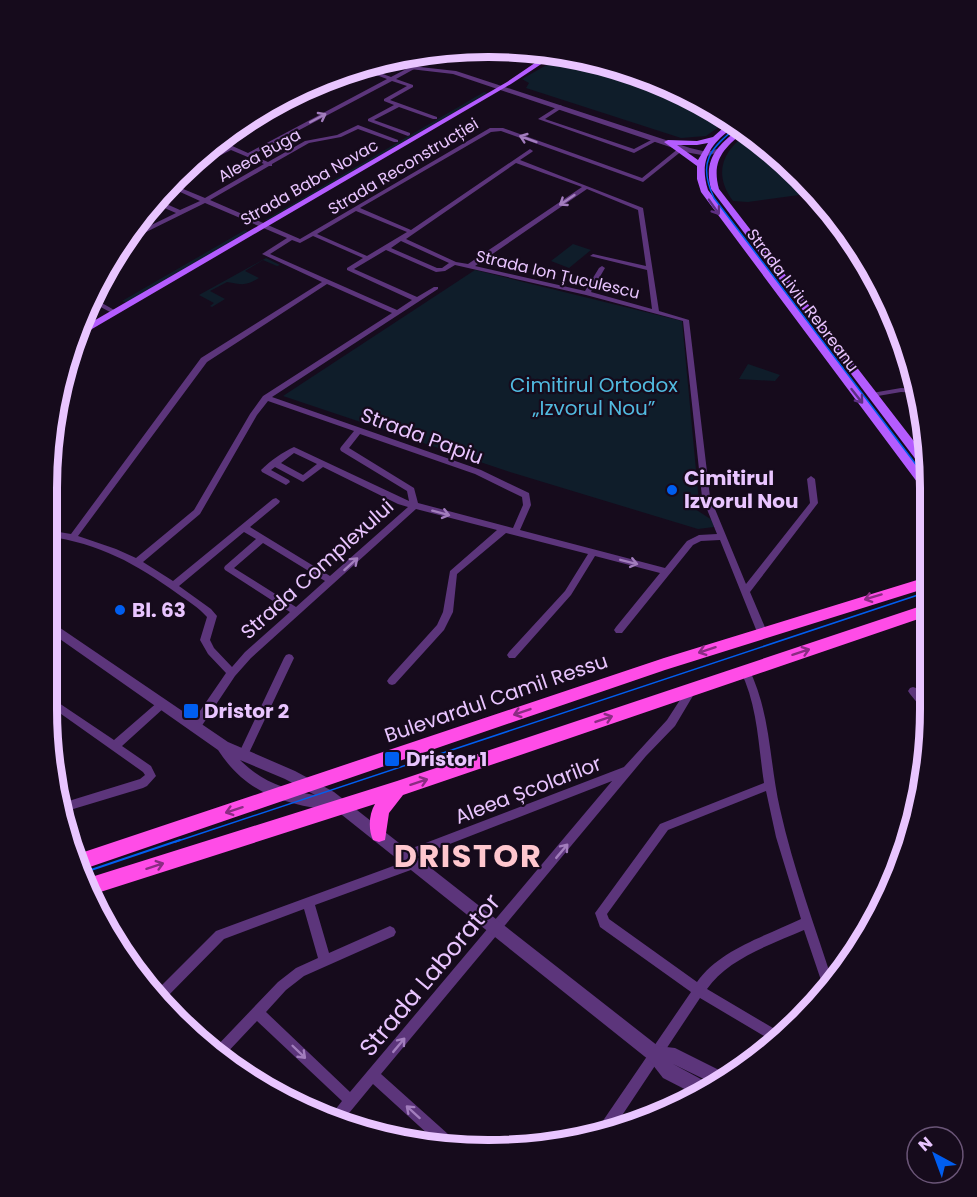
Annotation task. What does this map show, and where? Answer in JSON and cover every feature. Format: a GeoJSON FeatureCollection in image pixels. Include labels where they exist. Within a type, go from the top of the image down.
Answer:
{"type":"FeatureCollection","features":[{"type":"Feature","properties":{"kind":"main road","name":"Strada Baba Novac"},"geometry":{"type":"LineString","coordinates":[[258,225],[435,118],[497,86],[534,60]]}},
{"type":"Feature","properties":{"kind":"main road","name":"Strada Baba Novac"},"geometry":{"type":"LineString","coordinates":[[89,325],[110,310],[540,61]]}},
{"type":"Feature","properties":{"kind":"main road"},"geometry":{"type":"LineString","coordinates":[[668,142],[697,142],[714,139],[726,129]]}},
{"type":"Feature","properties":{"kind":"main road"},"geometry":{"type":"LineString","coordinates":[[668,142],[681,149],[699,164],[735,135]]}},
{"type":"Feature","properties":{"kind":"main road"},"geometry":{"type":"LineString","coordinates":[[711,153],[714,139]]}},
{"type":"Feature","properties":{"kind":"main road","name":"Strada Liviu Rebreanu"},"geometry":{"type":"LineString","coordinates":[[711,153],[711,174],[718,194],[918,455]]}},
{"type":"Feature","properties":{"kind":"main road","name":"Strada Liviu Rebreanu"},"geometry":{"type":"LineString","coordinates":[[699,164],[699,180],[711,203],[920,478]]}},
{"type":"Feature","properties":{"kind":"main road","name":"Strada Baba Novac"},"geometry":{"type":"LineString","coordinates":[[92,317],[110,310]]}},
{"type":"Feature","properties":{"kind":"main road","name":"Bulevardul Camil Ressu"},"geometry":{"type":"LineString","coordinates":[[85,860],[762,632],[920,584]]}},
{"type":"Feature","properties":{"kind":"main road"},"geometry":{"type":"LineString","coordinates":[[95,885],[397,789],[920,612]]}},
{"type":"Feature","properties":{"kind":"main road"},"geometry":{"type":"LineString","coordinates":[[379,834],[380,811],[397,789]]}},
{"type":"Feature","properties":{"kind":"street"},"geometry":{"type":"LineString","coordinates":[[401,66],[449,71],[657,139],[711,153]]}},
{"type":"Feature","properties":{"kind":"street"},"geometry":{"type":"LineString","coordinates":[[248,155],[414,67]]}},
{"type":"Feature","properties":{"kind":"street"},"geometry":{"type":"LineString","coordinates":[[376,72],[411,86],[386,99],[435,118]]}},
{"type":"Feature","properties":{"kind":"street"},"geometry":{"type":"LineString","coordinates":[[398,105],[370,120],[408,134]]}},
{"type":"Feature","properties":{"kind":"street"},"geometry":{"type":"LineString","coordinates":[[560,107],[541,119],[634,151],[657,139]]}},
{"type":"Feature","properties":{"kind":"street","name":"Aleea Buga"},"geometry":{"type":"LineString","coordinates":[[143,231],[204,201],[308,142],[339,136],[360,128],[396,141]]}},
{"type":"Feature","properties":{"kind":"street","name":"Strada Reconstrucției"},"geometry":{"type":"LineString","coordinates":[[315,235],[494,129],[643,180],[681,149]]}},
{"type":"Feature","properties":{"kind":"street"},"geometry":{"type":"LineString","coordinates":[[226,146],[270,165]]}},
{"type":"Feature","properties":{"kind":"street"},"geometry":{"type":"LineString","coordinates":[[211,158],[231,148]]}},
{"type":"Feature","properties":{"kind":"street"},"geometry":{"type":"LineString","coordinates":[[417,300],[349,269],[401,239],[409,231],[530,151]]}},
{"type":"Feature","properties":{"kind":"street"},"geometry":{"type":"LineString","coordinates":[[516,161],[639,207],[656,311]]}},
{"type":"Feature","properties":{"kind":"street"},"geometry":{"type":"LineString","coordinates":[[470,266],[586,187]]}},
{"type":"Feature","properties":{"kind":"street"},"geometry":{"type":"LineString","coordinates":[[178,189],[290,239],[300,242],[315,235],[367,258]]}},
{"type":"Feature","properties":{"kind":"street"},"geometry":{"type":"LineString","coordinates":[[163,205],[179,213]]}},
{"type":"Feature","properties":{"kind":"street"},"geometry":{"type":"LineString","coordinates":[[356,209],[409,231]]}},
{"type":"Feature","properties":{"kind":"street"},"geometry":{"type":"LineString","coordinates":[[290,239],[265,254],[397,313]]}},
{"type":"Feature","properties":{"kind":"street","name":"Strada Ion Țuculescu"},"geometry":{"type":"LineString","coordinates":[[401,239],[454,263],[587,293],[656,311],[687,322],[706,497],[722,537]]}},
{"type":"Feature","properties":{"kind":"street","name":"Strada Ion Țuculescu"},"geometry":{"type":"LineString","coordinates":[[387,248],[436,270],[442,270],[454,263]]}},
{"type":"Feature","properties":{"kind":"street"},"geometry":{"type":"LineString","coordinates":[[593,256],[650,269]]}},
{"type":"Feature","properties":{"kind":"street"},"geometry":{"type":"LineString","coordinates":[[587,293],[602,268]]}},
{"type":"Feature","properties":{"kind":"street"},"geometry":{"type":"LineString","coordinates":[[74,536],[204,360],[326,282]]}},
{"type":"Feature","properties":{"kind":"street"},"geometry":{"type":"LineString","coordinates":[[139,561],[197,512],[254,414],[266,398],[436,288]]}},
{"type":"Feature","properties":{"kind":"street"},"geometry":{"type":"LineString","coordinates":[[99,304],[110,310]]}},
{"type":"Feature","properties":{"kind":"street"},"geometry":{"type":"LineString","coordinates":[[872,395],[908,390]]}},
{"type":"Feature","properties":{"kind":"street","name":"Strada Papiu"},"geometry":{"type":"LineString","coordinates":[[266,398],[478,472],[526,495],[527,505],[515,533]]}},
{"type":"Feature","properties":{"kind":"street","name":"Strada Complexului"},"geometry":{"type":"LineString","coordinates":[[195,727],[232,673],[414,506],[411,490],[363,463],[344,447],[359,430]]}},
{"type":"Feature","properties":{"kind":"street"},"geometry":{"type":"LineString","coordinates":[[286,482],[265,470],[292,450],[347,478],[414,506],[667,572]]}},
{"type":"Feature","properties":{"kind":"street"},"geometry":{"type":"LineString","coordinates":[[274,464],[303,479],[321,465]]}},
{"type":"Feature","properties":{"kind":"street"},"geometry":{"type":"LineString","coordinates":[[745,592],[814,503],[811,479]]}},
{"type":"Feature","properties":{"kind":"street"},"geometry":{"type":"LineString","coordinates":[[173,586],[276,501]]}},
{"type":"Feature","properties":{"kind":"street"},"geometry":{"type":"LineString","coordinates":[[244,528],[332,581]]}},
{"type":"Feature","properties":{"kind":"street"},"geometry":{"type":"LineString","coordinates":[[392,681],[441,627],[447,612],[453,573],[503,530]]}},
{"type":"Feature","properties":{"kind":"street"},"geometry":{"type":"LineString","coordinates":[[57,534],[74,536],[139,561],[210,613],[212,616],[205,640],[211,651],[232,673]]}},
{"type":"Feature","properties":{"kind":"street"},"geometry":{"type":"LineString","coordinates":[[619,630],[694,540],[722,537],[762,632]]}},
{"type":"Feature","properties":{"kind":"street"},"geometry":{"type":"LineString","coordinates":[[262,539],[228,568],[297,612]]}},
{"type":"Feature","properties":{"kind":"street"},"geometry":{"type":"LineString","coordinates":[[512,655],[568,593],[593,553]]}},
{"type":"Feature","properties":{"kind":"street"},"geometry":{"type":"LineString","coordinates":[[57,631],[223,746],[309,785],[344,806],[655,1054],[669,1072],[697,1086]]}},
{"type":"Feature","properties":{"kind":"street"},"geometry":{"type":"LineString","coordinates":[[243,755],[289,658]]}},
{"type":"Feature","properties":{"kind":"street"},"geometry":{"type":"LineString","coordinates":[[745,670],[759,698],[770,785],[826,978]]}},
{"type":"Feature","properties":{"kind":"street","name":"Strada Laborator"},"geometry":{"type":"LineString","coordinates":[[340,1113],[628,770],[671,723],[693,688]]}},
{"type":"Feature","properties":{"kind":"street"},"geometry":{"type":"LineString","coordinates":[[913,691],[920,700]]}},
{"type":"Feature","properties":{"kind":"street"},"geometry":{"type":"LineString","coordinates":[[115,746],[162,704]]}},
{"type":"Feature","properties":{"kind":"street"},"geometry":{"type":"LineString","coordinates":[[57,706],[147,769],[151,776],[148,780],[68,805]]}},
{"type":"Feature","properties":{"kind":"street"},"geometry":{"type":"LineString","coordinates":[[223,746],[235,765],[253,780],[280,795],[344,806]]}},
{"type":"Feature","properties":{"kind":"street","name":"Aleea Școlarilor"},"geometry":{"type":"LineString","coordinates":[[164,992],[220,935],[308,902],[497,821],[628,770]]}},
{"type":"Feature","properties":{"kind":"street"},"geometry":{"type":"LineString","coordinates":[[770,785],[664,827],[601,913],[601,918],[604,923],[698,990],[772,1034]]}},
{"type":"Feature","properties":{"kind":"street"},"geometry":{"type":"LineString","coordinates":[[308,902],[325,960]]}},
{"type":"Feature","properties":{"kind":"street"},"geometry":{"type":"LineString","coordinates":[[610,1122],[698,990],[721,964],[808,922]]}},
{"type":"Feature","properties":{"kind":"street"},"geometry":{"type":"LineString","coordinates":[[223,1048],[291,979],[325,960],[390,932]]}},
{"type":"Feature","properties":{"kind":"street"},"geometry":{"type":"LineString","coordinates":[[256,1012],[351,1101]]}},
{"type":"Feature","properties":{"kind":"street"},"geometry":{"type":"LineString","coordinates":[[655,1054],[675,1056],[715,1075]]}},
{"type":"Feature","properties":{"kind":"street"},"geometry":{"type":"LineString","coordinates":[[373,1075],[441,1137]]}},
{"type":"Feature","properties":{"kind":"green space"},"geometry":{"type":"Polygon","coordinates":[[[552,62],[573,65],[654,90],[679,101],[721,126],[706,136],[681,138],[526,88],[529,83],[522,79],[552,62]]]}},
{"type":"Feature","properties":{"kind":"green space"},"geometry":{"type":"Polygon","coordinates":[[[484,92],[488,93],[265,220],[484,92]]]}},
{"type":"Feature","properties":{"kind":"green space"},"geometry":{"type":"Polygon","coordinates":[[[741,139],[751,146],[773,164],[804,194],[748,202],[733,201],[723,182],[722,172],[727,155],[741,139]]]}},
{"type":"Feature","properties":{"kind":"green space"},"geometry":{"type":"Polygon","coordinates":[[[245,230],[249,232],[127,303],[122,301],[245,230]]]}},
{"type":"Feature","properties":{"kind":"green space"},"geometry":{"type":"Polygon","coordinates":[[[573,244],[591,250],[569,268],[551,261],[573,244]]]}},
{"type":"Feature","properties":{"kind":"green space"},"geometry":{"type":"Polygon","coordinates":[[[266,258],[280,265],[277,266],[263,260],[245,271],[259,278],[254,281],[243,284],[227,282],[210,291],[225,299],[212,307],[210,306],[214,303],[199,295],[266,258]]]}},
{"type":"Feature","properties":{"kind":"green space","name":"Cimitirul Ortodox „Izvorul Nou”"},"geometry":{"type":"Polygon","coordinates":[[[475,270],[682,321],[699,502],[692,507],[712,520],[714,527],[698,529],[510,472],[283,396],[475,270]]]}},
{"type":"Feature","properties":{"kind":"green space"},"geometry":{"type":"Polygon","coordinates":[[[748,364],[780,375],[775,381],[739,379],[748,364]]]}},
{"type":"Feature","properties":{"kind":"tram line"},"geometry":{"type":"LineString","coordinates":[[731,132],[709,157],[707,175],[714,198],[919,469]]}},
{"type":"Feature","properties":{"kind":"tram line"},"geometry":{"type":"LineString","coordinates":[[175,842],[920,594]]}},
{"type":"Feature","properties":{"kind":"tram line"},"geometry":{"type":"LineString","coordinates":[[89,871],[180,840]]}},
{"type":"Feature","properties":{"kind":"place","name":"Cimitirul Izvorul Nou"},"geometry":{"type":"Point","coordinates":[672,490]}},
{"type":"Feature","properties":{"kind":"place","name":"Bl. 63"},"geometry":{"type":"Point","coordinates":[120,610]}},
{"type":"Feature","properties":{"kind":"place","name":"Dristor 2"},"geometry":{"type":"Point","coordinates":[191,711]}},
{"type":"Feature","properties":{"kind":"place","name":"Dristor 1"},"geometry":{"type":"Point","coordinates":[392,759]}},
{"type":"Feature","properties":{"kind":"district","name":"DRISTOR"},"geometry":{"type":"Point","coordinates":[468,856]}}]}
